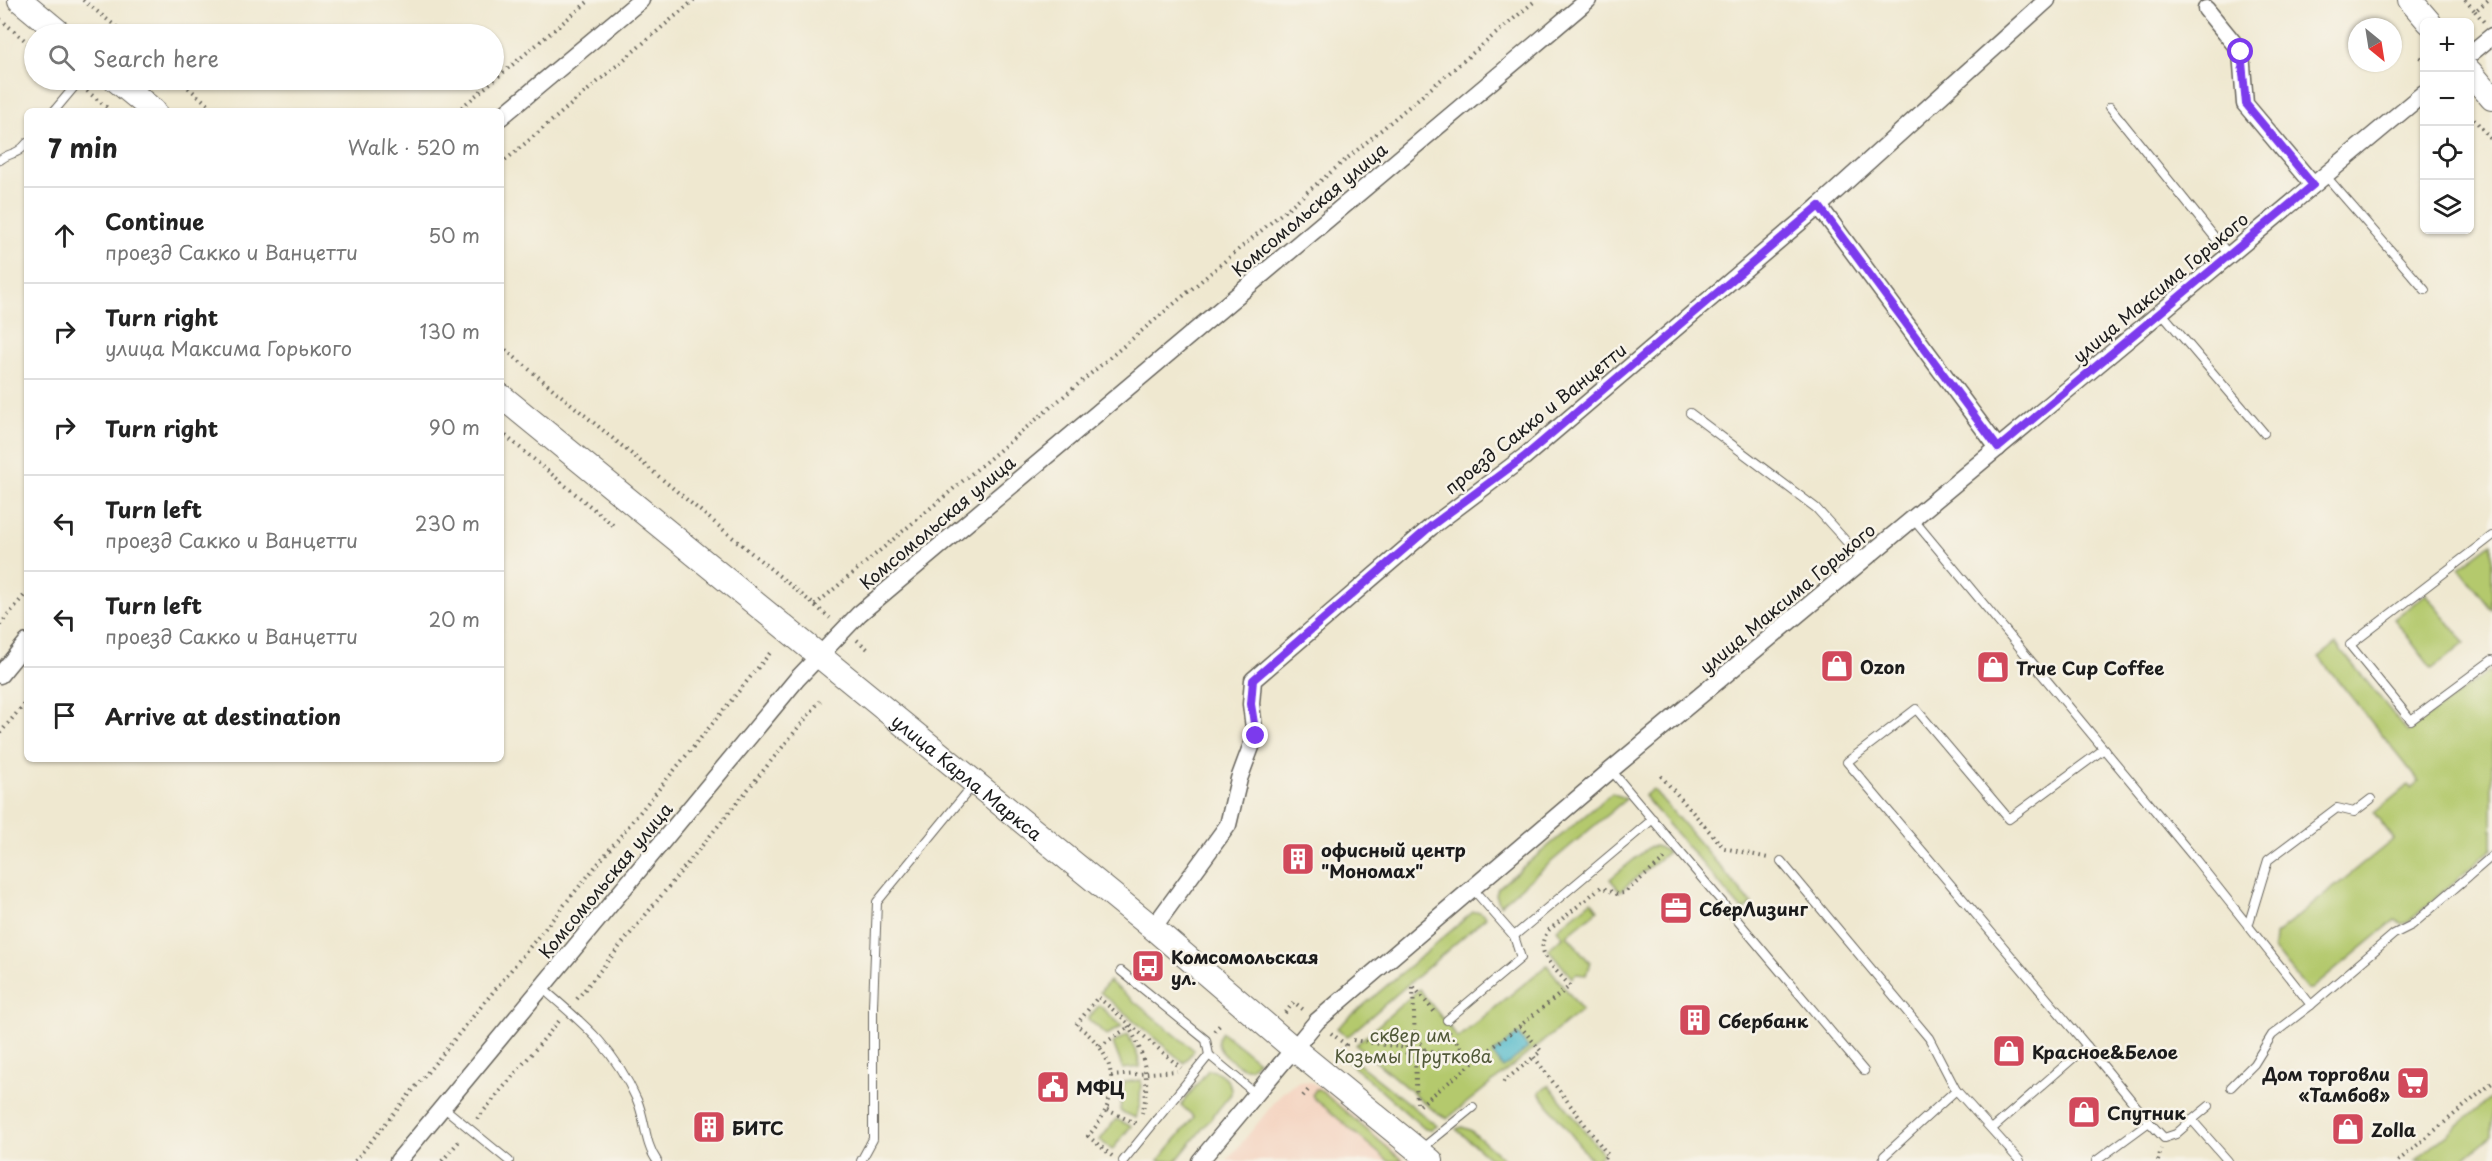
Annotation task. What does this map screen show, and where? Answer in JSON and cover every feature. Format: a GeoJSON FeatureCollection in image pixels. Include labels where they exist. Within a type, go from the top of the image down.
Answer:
{"type":"FeatureCollection","features":[{"type":"Feature","properties":{"kind":"main road"},"geometry":{"type":"LineString","coordinates":[[20,0],[50,24]]}},
{"type":"Feature","properties":{"kind":"main road"},"geometry":{"type":"LineString","coordinates":[[2410,0],[2426,18]]}},
{"type":"Feature","properties":{"kind":"main road"},"geometry":{"type":"LineString","coordinates":[[2474,78],[2492,98]]}},
{"type":"Feature","properties":{"kind":"main road"},"geometry":{"type":"LineString","coordinates":[[128,90],[150,108]]}},
{"type":"Feature","properties":{"kind":"main road","name":"улица Карла Маркса"},"geometry":{"type":"LineString","coordinates":[[504,398],[1153,928],[1294,1049],[1425,1156]]}},
{"type":"Feature","properties":{"kind":"street"},"geometry":{"type":"LineString","coordinates":[[504,114],[641,0]]}},
{"type":"Feature","properties":{"kind":"street","name":"Комсомольская улица"},"geometry":{"type":"LineString","coordinates":[[398,1161],[797,679],[859,614],[1588,0]]}},
{"type":"Feature","properties":{"kind":"street","name":"проезд Сакко и Ванцетти"},"geometry":{"type":"LineString","coordinates":[[1153,928],[1228,825],[1239,779],[1256,736],[1251,704],[1253,680],[1431,526],[1524,457],[1819,206],[2047,0]]}},
{"type":"Feature","properties":{"kind":"street"},"geometry":{"type":"LineString","coordinates":[[2205,9],[2241,52],[2246,104],[2319,180]]}},
{"type":"Feature","properties":{"kind":"street"},"geometry":{"type":"LineString","coordinates":[[2474,50],[2492,36]]}},
{"type":"Feature","properties":{"kind":"street","name":"улица Максима Горького"},"geometry":{"type":"LineString","coordinates":[[1200,1161],[1317,1022],[1611,770],[2420,96]]}},
{"type":"Feature","properties":{"kind":"street"},"geometry":{"type":"LineString","coordinates":[[1819,206],[1998,448]]}},
{"type":"Feature","properties":{"kind":"street"},"geometry":{"type":"LineString","coordinates":[[0,675],[24,646]]}},
{"type":"Feature","properties":{"kind":"lane"},"geometry":{"type":"LineString","coordinates":[[56,108],[72,90]]}},
{"type":"Feature","properties":{"kind":"lane"},"geometry":{"type":"LineString","coordinates":[[2110,107],[2229,255]]}},
{"type":"Feature","properties":{"kind":"lane"},"geometry":{"type":"LineString","coordinates":[[0,160],[19,152],[24,146]]}},
{"type":"Feature","properties":{"kind":"lane"},"geometry":{"type":"LineString","coordinates":[[2319,180],[2425,290]]}},
{"type":"Feature","properties":{"kind":"lane"},"geometry":{"type":"LineString","coordinates":[[2161,312],[2264,433]]}},
{"type":"Feature","properties":{"kind":"lane"},"geometry":{"type":"LineString","coordinates":[[1690,413],[1816,508],[1863,560]]}},
{"type":"Feature","properties":{"kind":"lane"},"geometry":{"type":"LineString","coordinates":[[1913,519],[2104,749],[2311,1005]]}},
{"type":"Feature","properties":{"kind":"lane"},"geometry":{"type":"LineString","coordinates":[[2492,536],[2350,645],[2410,720],[2492,660]]}},
{"type":"Feature","properties":{"kind":"lane"},"geometry":{"type":"LineString","coordinates":[[2104,749],[2009,819],[1916,709],[1847,762],[2164,1138],[2176,1134],[2209,1106]]}},
{"type":"Feature","properties":{"kind":"lane"},"geometry":{"type":"LineString","coordinates":[[1611,770],[1864,1071]]}},
{"type":"Feature","properties":{"kind":"lane"},"geometry":{"type":"LineString","coordinates":[[861,1161],[873,1139],[873,1006],[877,902],[975,783]]}},
{"type":"Feature","properties":{"kind":"lane"},"geometry":{"type":"LineString","coordinates":[[2248,926],[2268,860],[2337,808],[2354,813],[2371,799]]}},
{"type":"Feature","properties":{"kind":"lane"},"geometry":{"type":"LineString","coordinates":[[1514,936],[1653,819]]}},
{"type":"Feature","properties":{"kind":"lane"},"geometry":{"type":"LineString","coordinates":[[2231,1087],[2254,1064],[2272,1035],[2394,934],[2412,925],[2492,856]]}},
{"type":"Feature","properties":{"kind":"lane"},"geometry":{"type":"LineString","coordinates":[[1781,861],[1929,1038],[1956,1090],[2020,1161]]}},
{"type":"Feature","properties":{"kind":"lane"},"geometry":{"type":"LineString","coordinates":[[1447,1020],[1521,958],[1514,936],[1472,888]]}},
{"type":"Feature","properties":{"kind":"lane"},"geometry":{"type":"LineString","coordinates":[[1121,971],[1206,1040],[1209,1055],[1256,1094]]}},
{"type":"Feature","properties":{"kind":"lane"},"geometry":{"type":"LineString","coordinates":[[542,988],[568,1010],[611,1053],[625,1074],[638,1104],[652,1154],[657,1161]]}},
{"type":"Feature","properties":{"kind":"lane"},"geometry":{"type":"LineString","coordinates":[[1992,1129],[2086,1046]]}},
{"type":"Feature","properties":{"kind":"lane"},"geometry":{"type":"LineString","coordinates":[[1123,1161],[1209,1055]]}},
{"type":"Feature","properties":{"kind":"lane"},"geometry":{"type":"LineString","coordinates":[[1883,1161],[1884,1156],[1956,1090]]}},
{"type":"Feature","properties":{"kind":"lane"},"geometry":{"type":"LineString","coordinates":[[443,1107],[510,1161]]}},
{"type":"Feature","properties":{"kind":"lane"},"geometry":{"type":"LineString","coordinates":[[1425,1156],[1473,1107]]}},
{"type":"Feature","properties":{"kind":"lane"},"geometry":{"type":"LineString","coordinates":[[2192,1120],[2228,1161]]}},
{"type":"Feature","properties":{"kind":"lane"},"geometry":{"type":"LineString","coordinates":[[2096,1161],[2149,1122]]}},
{"type":"Feature","properties":{"kind":"path"},"geometry":{"type":"LineString","coordinates":[[83,0],[113,24]]}},
{"type":"Feature","properties":{"kind":"path"},"geometry":{"type":"LineString","coordinates":[[504,72],[590,0]]}},
{"type":"Feature","properties":{"kind":"path"},"geometry":{"type":"LineString","coordinates":[[504,161],[694,0]]}},
{"type":"Feature","properties":{"kind":"path"},"geometry":{"type":"LineString","coordinates":[[815,605],[1536,0]]}},
{"type":"Feature","properties":{"kind":"path"},"geometry":{"type":"LineString","coordinates":[[2465,0],[2475,11],[2488,0]]}},
{"type":"Feature","properties":{"kind":"path"},"geometry":{"type":"LineString","coordinates":[[0,19],[24,39]]}},
{"type":"Feature","properties":{"kind":"path"},"geometry":{"type":"LineString","coordinates":[[89,90],[108,108]]}},
{"type":"Feature","properties":{"kind":"path"},"geometry":{"type":"LineString","coordinates":[[190,90],[212,108]]}},
{"type":"Feature","properties":{"kind":"path"},"geometry":{"type":"LineString","coordinates":[[461,108],[482,90]]}},
{"type":"Feature","properties":{"kind":"path"},"geometry":{"type":"LineString","coordinates":[[2474,120],[2492,141]]}},
{"type":"Feature","properties":{"kind":"path"},"geometry":{"type":"LineString","coordinates":[[504,348],[870,651]]}},
{"type":"Feature","properties":{"kind":"path"},"geometry":{"type":"LineString","coordinates":[[504,434],[614,526]]}},
{"type":"Feature","properties":{"kind":"path"},"geometry":{"type":"LineString","coordinates":[[0,625],[24,596]]}},
{"type":"Feature","properties":{"kind":"path"},"geometry":{"type":"LineString","coordinates":[[355,1161],[770,653]]}},
{"type":"Feature","properties":{"kind":"path"},"geometry":{"type":"LineString","coordinates":[[442,1161],[820,700]]}},
{"type":"Feature","properties":{"kind":"path"},"geometry":{"type":"LineString","coordinates":[[0,733],[24,705]]}},
{"type":"Feature","properties":{"kind":"path"},"geometry":{"type":"LineString","coordinates":[[1661,776],[1724,848],[1781,861]]}},
{"type":"Feature","properties":{"kind":"path"},"geometry":{"type":"LineString","coordinates":[[1415,1060],[1418,1104],[1570,986],[1543,953],[1540,945],[1549,930],[1601,887],[1617,894],[1624,893],[1678,849]]}},
{"type":"Feature","properties":{"kind":"path"},"geometry":{"type":"LineString","coordinates":[[1413,988],[1415,1041]]}},
{"type":"Feature","properties":{"kind":"path"},"geometry":{"type":"LineString","coordinates":[[1111,1076],[1184,1071],[1098,997],[1076,1025],[1100,1046],[1111,1076],[1107,1110],[1088,1136],[1112,1156]]}},
{"type":"Feature","properties":{"kind":"path"},"geometry":{"type":"LineString","coordinates":[[1107,1110],[1139,1125],[1145,1104],[1146,1073],[1143,1056],[1130,1027],[1122,1018]]}},
{"type":"Feature","properties":{"kind":"path"},"geometry":{"type":"LineString","coordinates":[[1503,1082],[1541,1052],[1520,1026]]}},
{"type":"Feature","properties":{"kind":"path"},"geometry":{"type":"LineString","coordinates":[[1100,1046],[1130,1027]]}},
{"type":"Feature","properties":{"kind":"path"},"geometry":{"type":"LineString","coordinates":[[1325,1028],[1346,1045]]}},
{"type":"Feature","properties":{"kind":"path"},"geometry":{"type":"LineString","coordinates":[[1353,1040],[1406,1048]]}},
{"type":"Feature","properties":{"kind":"path"},"geometry":{"type":"LineString","coordinates":[[1415,1041],[1422,1043],[1425,1051],[1422,1057],[1415,1060],[1408,1057],[1406,1048],[1410,1042],[1415,1041]]}},
{"type":"Feature","properties":{"kind":"path"},"geometry":{"type":"LineString","coordinates":[[1425,1051],[1478,1059]]}},
{"type":"Feature","properties":{"kind":"path"},"geometry":{"type":"LineString","coordinates":[[1534,1057],[1608,1155],[1601,1161]]}},
{"type":"Feature","properties":{"kind":"path"},"geometry":{"type":"LineString","coordinates":[[2398,1161],[2492,1083]]}},
{"type":"Feature","properties":{"kind":"shaded area"},"geometry":{"type":"Polygon","coordinates":[[[1299,1081],[1311,1082],[1321,1088],[1406,1161],[1227,1161],[1282,1093],[1299,1081]]]}},
{"type":"Feature","properties":{"kind":"green space"},"geometry":{"type":"Polygon","coordinates":[[[2492,543],[2492,610],[2459,568],[2492,543]]]}},
{"type":"Feature","properties":{"kind":"green space"},"geometry":{"type":"Polygon","coordinates":[[[2426,594],[2465,643],[2432,669],[2394,619],[2426,594]]]}},
{"type":"Feature","properties":{"kind":"green space"},"geometry":{"type":"Polygon","coordinates":[[[2336,644],[2408,732],[2489,671],[2492,675],[2492,849],[2408,922],[2402,924],[2395,920],[2312,989],[2307,989],[2274,949],[2275,935],[2394,839],[2374,813],[2408,785],[2411,788],[2419,781],[2319,657],[2336,644]]]}},
{"type":"Feature","properties":{"kind":"green space"},"geometry":{"type":"Polygon","coordinates":[[[1653,789],[1752,904],[1743,911],[1644,796],[1653,789]]]}},
{"type":"Feature","properties":{"kind":"green space"},"geometry":{"type":"Polygon","coordinates":[[[1612,793],[1626,799],[1500,905],[1496,895],[1498,888],[1612,793]]]}},
{"type":"Feature","properties":{"kind":"green space"},"geometry":{"type":"Polygon","coordinates":[[[1656,846],[1668,852],[1620,891],[1610,879],[1649,847],[1656,846]]]}},
{"type":"Feature","properties":{"kind":"green space"},"geometry":{"type":"Polygon","coordinates":[[[1591,901],[1598,910],[1567,935],[1590,963],[1586,975],[1576,974],[1572,978],[1548,949],[1563,937],[1557,929],[1591,901]]]}},
{"type":"Feature","properties":{"kind":"green space"},"geometry":{"type":"Polygon","coordinates":[[[1473,912],[1480,912],[1486,917],[1347,1037],[1337,1028],[1473,912]]]}},
{"type":"Feature","properties":{"kind":"green space","name":"сквер им. Козьмы Пруткова"},"geometry":{"type":"Polygon","coordinates":[[[1547,965],[1582,1010],[1448,1118],[1438,1114],[1356,1045],[1419,989],[1458,1038],[1547,965]]]}},
{"type":"Feature","properties":{"kind":"green space"},"geometry":{"type":"Polygon","coordinates":[[[1109,981],[1194,1050],[1184,1063],[1100,992],[1109,981]]]}},
{"type":"Feature","properties":{"kind":"green space"},"geometry":{"type":"Polygon","coordinates":[[[1099,1005],[1122,1026],[1107,1035],[1088,1019],[1099,1005]]]}},
{"type":"Feature","properties":{"kind":"green space"},"geometry":{"type":"Polygon","coordinates":[[[1222,1032],[1258,1061],[1250,1068],[1243,1068],[1227,1057],[1218,1043],[1222,1032]]]}},
{"type":"Feature","properties":{"kind":"green space"},"geometry":{"type":"Polygon","coordinates":[[[1128,1034],[1140,1067],[1123,1069],[1113,1043],[1128,1034]]]}},
{"type":"Feature","properties":{"kind":"green space"},"geometry":{"type":"Polygon","coordinates":[[[1350,1057],[1437,1126],[1431,1130],[1425,1129],[1347,1061],[1350,1057]]]}},
{"type":"Feature","properties":{"kind":"green space"},"geometry":{"type":"Polygon","coordinates":[[[1208,1070],[1224,1077],[1230,1085],[1231,1094],[1176,1161],[1158,1161],[1194,1117],[1181,1105],[1208,1070]]]}},
{"type":"Feature","properties":{"kind":"green space"},"geometry":{"type":"Polygon","coordinates":[[[1141,1080],[1140,1103],[1136,1118],[1120,1111],[1124,1082],[1141,1080]]]}},
{"type":"Feature","properties":{"kind":"green space"},"geometry":{"type":"Polygon","coordinates":[[[1549,1085],[1603,1154],[1595,1161],[1592,1161],[1539,1093],[1549,1085]]]}},
{"type":"Feature","properties":{"kind":"green space"},"geometry":{"type":"Polygon","coordinates":[[[1316,1089],[1403,1161],[1388,1161],[1314,1098],[1312,1095],[1316,1089]]]}},
{"type":"Feature","properties":{"kind":"green space"},"geometry":{"type":"Polygon","coordinates":[[[2492,1097],[2492,1135],[2461,1161],[2415,1161],[2492,1097]]]}},
{"type":"Feature","properties":{"kind":"green space"},"geometry":{"type":"Polygon","coordinates":[[[1116,1119],[1131,1126],[1112,1150],[1100,1140],[1116,1119]]]}},
{"type":"Feature","properties":{"kind":"green space"},"geometry":{"type":"Polygon","coordinates":[[[1462,1127],[1470,1130],[1506,1161],[1493,1161],[1456,1129],[1462,1127]]]}},
{"type":"Feature","properties":{"kind":"water"},"geometry":{"type":"Polygon","coordinates":[[[1518,1034],[1528,1048],[1503,1068],[1493,1054],[1518,1034]]]}},
{"type":"Feature","properties":{"kind":"place","name":"Ozon"},"geometry":{"type":"Point","coordinates":[1837,666]}},
{"type":"Feature","properties":{"kind":"place","name":"True Cup Coffee"},"geometry":{"type":"Point","coordinates":[1993,667]}},
{"type":"Feature","properties":{"kind":"place","name":"офисный центр \"Мономах\""},"geometry":{"type":"Point","coordinates":[1298,859]}},
{"type":"Feature","properties":{"kind":"place","name":"СберЛизинг"},"geometry":{"type":"Point","coordinates":[1676,908]}},
{"type":"Feature","properties":{"kind":"place","name":"Комсомольская ул."},"geometry":{"type":"Point","coordinates":[1148,966]}},
{"type":"Feature","properties":{"kind":"place","name":"Сбербанк"},"geometry":{"type":"Point","coordinates":[1695,1020]}},
{"type":"Feature","properties":{"kind":"place","name":"Красное&Белое"},"geometry":{"type":"Point","coordinates":[2009,1051]}},
{"type":"Feature","properties":{"kind":"place","name":"Дом торговли «Тамбов»"},"geometry":{"type":"Point","coordinates":[2413,1083]}},
{"type":"Feature","properties":{"kind":"place","name":"МФЦ"},"geometry":{"type":"Point","coordinates":[1053,1087]}},
{"type":"Feature","properties":{"kind":"place","name":"Спутник"},"geometry":{"type":"Point","coordinates":[2084,1112]}},
{"type":"Feature","properties":{"kind":"place","name":"БИТС"},"geometry":{"type":"Point","coordinates":[709,1127]}},
{"type":"Feature","properties":{"kind":"place","name":"Zolla"},"geometry":{"type":"Point","coordinates":[2348,1129]}},
{"type":"Feature","properties":{"kind":"route"},"geometry":{"type":"LineString","coordinates":[[1256,736],[1251,704],[1253,680],[1431,526],[1524,457],[1819,206],[1998,448],[2313,185],[2246,104],[2241,52]]}}]}
